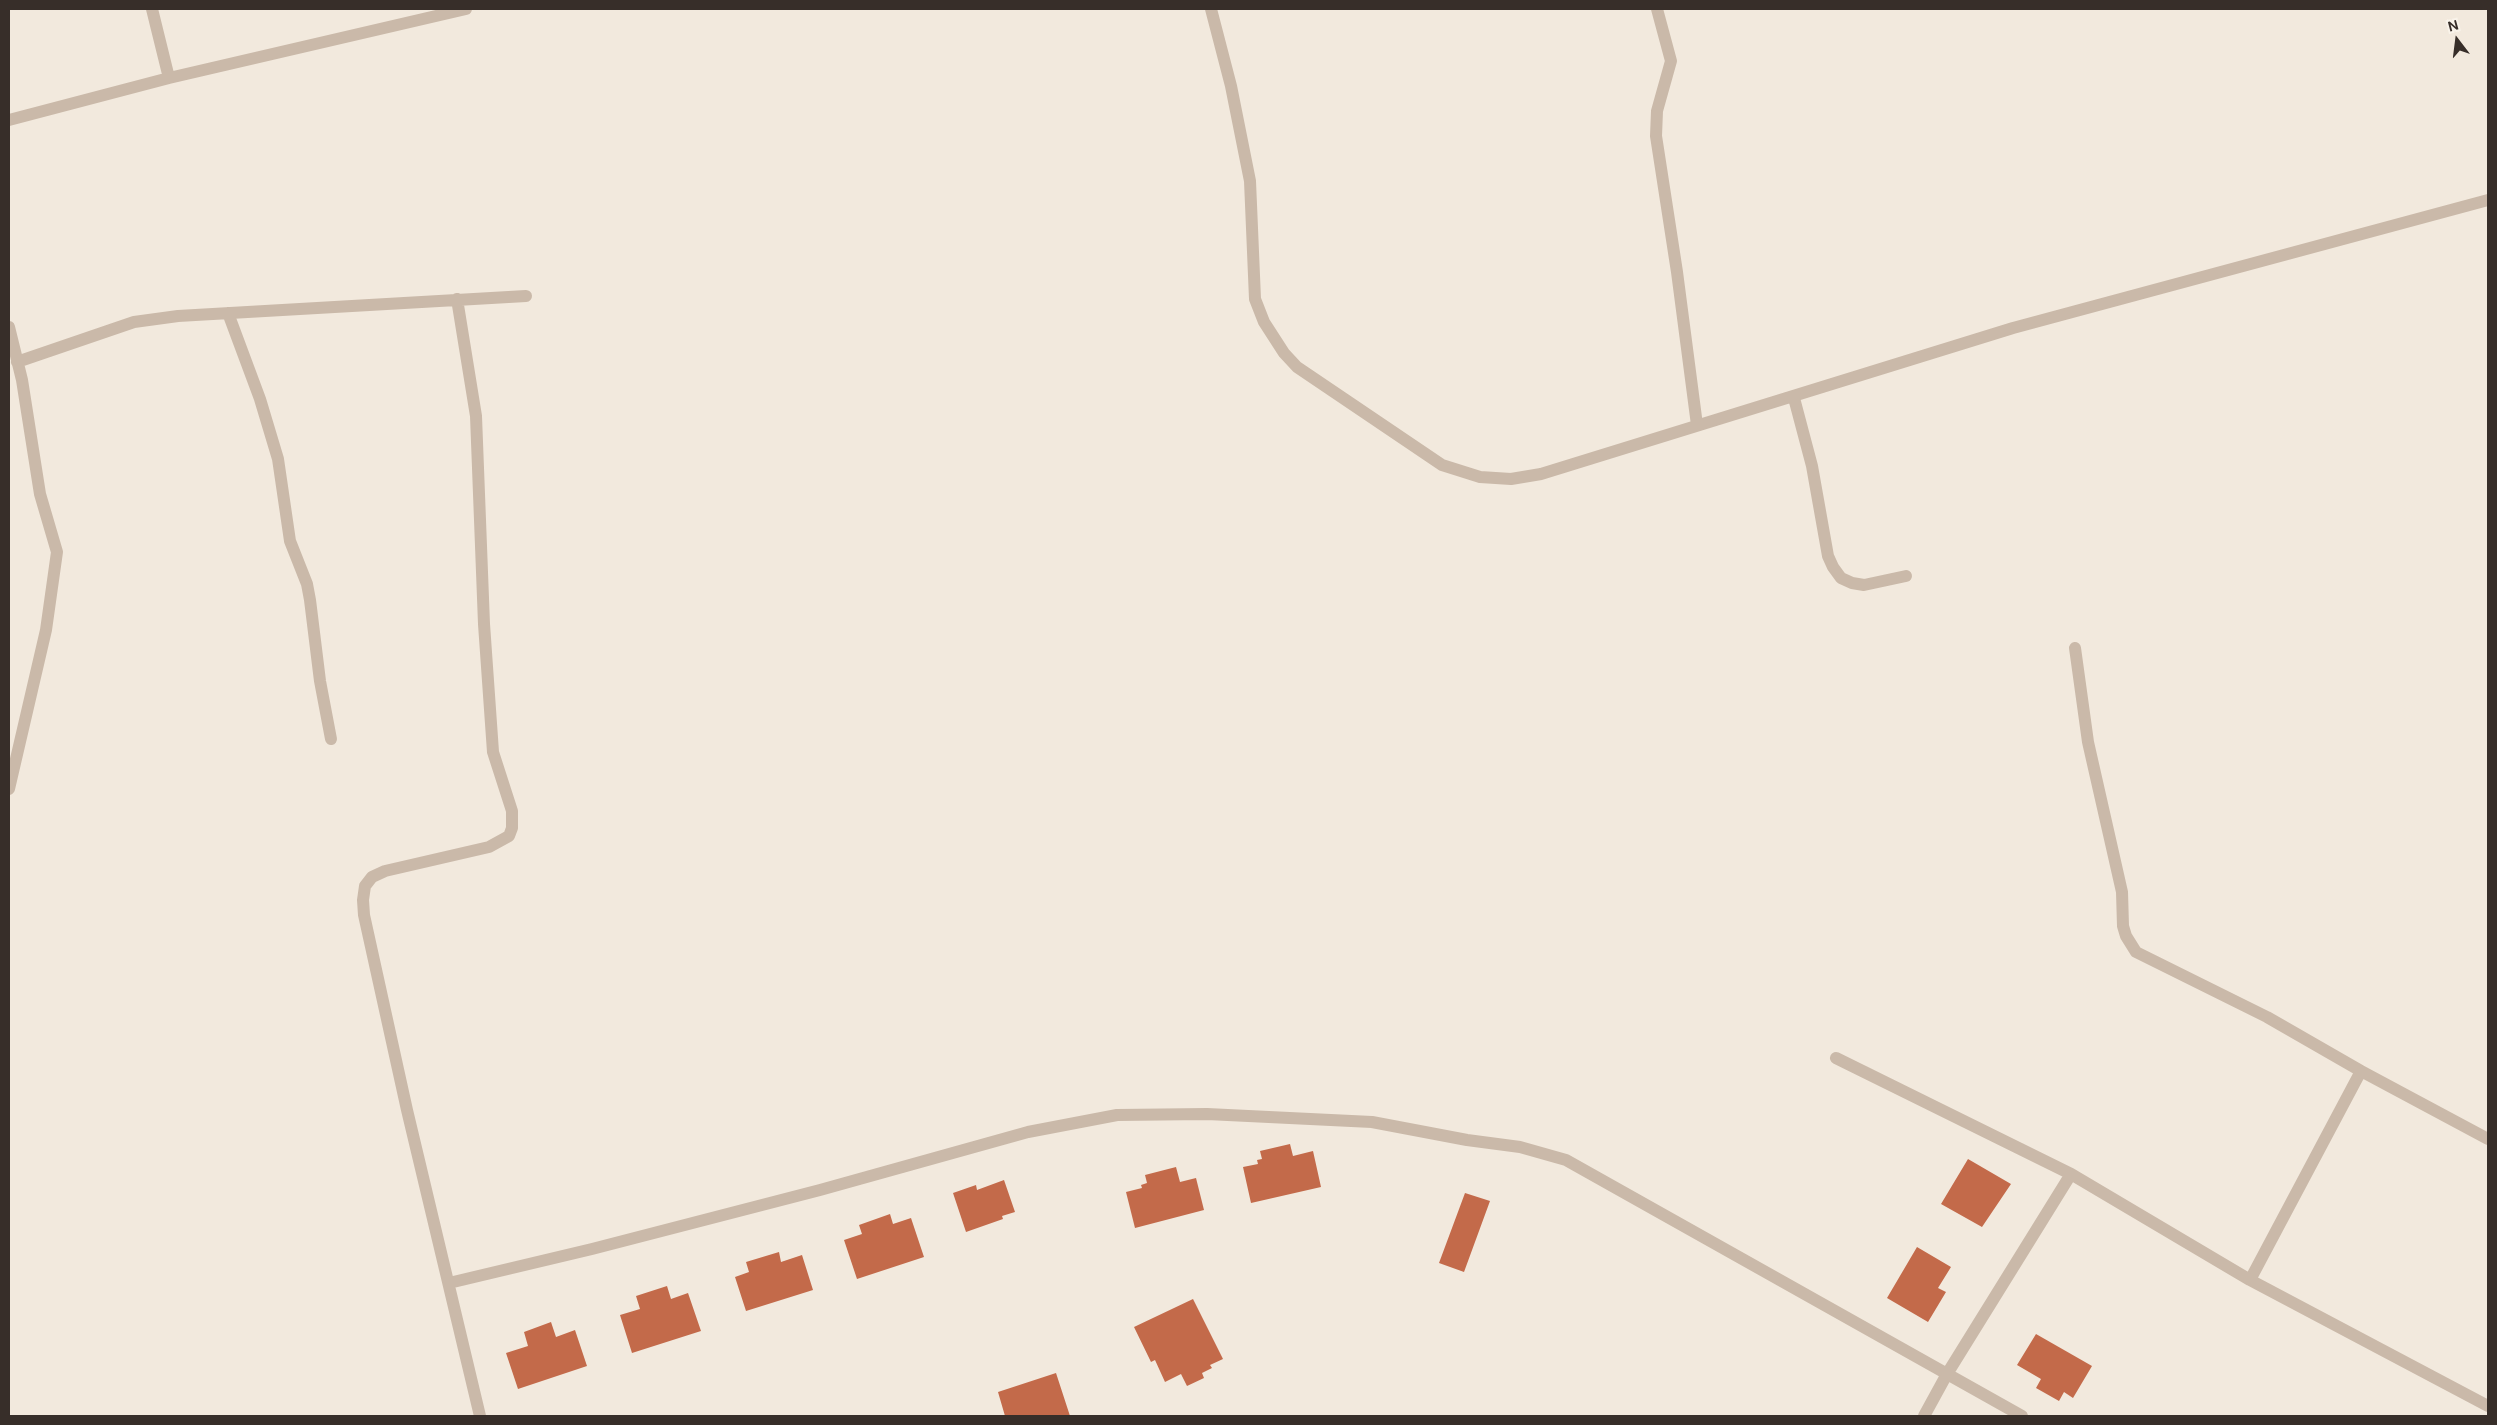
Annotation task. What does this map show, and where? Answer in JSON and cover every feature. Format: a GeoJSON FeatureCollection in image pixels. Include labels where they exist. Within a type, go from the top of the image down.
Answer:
{"type":"FeatureCollection","features":[{"type":"Feature","properties":{"kind":"street"},"geometry":{"type":"LineString","coordinates":[[152,9],[169,78]]}},
{"type":"Feature","properties":{"kind":"street"},"geometry":{"type":"LineString","coordinates":[[9,120],[169,78],[438,12],[466,9]]}},
{"type":"Feature","properties":{"kind":"street"},"geometry":{"type":"LineString","coordinates":[[1211,9],[1231,86],[1250,181],[1256,299],[1264,322],[1284,353],[1297,367],[1442,465],[1480,478],[1512,479],[1541,474],[1697,425],[1794,398],[1852,376],[2013,328],[2488,200]]}},
{"type":"Feature","properties":{"kind":"street"},"geometry":{"type":"LineString","coordinates":[[1657,9],[1670,61],[1657,111],[1656,136],[1677,272],[1697,425]]}},
{"type":"Feature","properties":{"kind":"street"},"geometry":{"type":"LineString","coordinates":[[17,362],[134,322],[178,316],[526,296]]}},
{"type":"Feature","properties":{"kind":"street"},"geometry":{"type":"LineString","coordinates":[[457,299],[476,416],[484,624],[493,752],[512,811],[512,828],[509,836],[489,847],[385,871],[372,877],[365,886],[363,900],[364,915],[407,1110],[480,1416]]}},
{"type":"Feature","properties":{"kind":"street"},"geometry":{"type":"LineString","coordinates":[[228,313],[260,399],[278,459],[290,541],[308,592],[320,681],[332,739]]}},
{"type":"Feature","properties":{"kind":"street"},"geometry":{"type":"LineString","coordinates":[[9,327],[40,494],[57,552],[46,630],[9,789]]}},
{"type":"Feature","properties":{"kind":"street"},"geometry":{"type":"LineString","coordinates":[[1794,398],[1812,466],[1828,556],[1833,567],[1841,578],[1852,584],[1864,585],[1906,576]]}},
{"type":"Feature","properties":{"kind":"street"},"geometry":{"type":"LineString","coordinates":[[2075,648],[2088,742],[2122,892],[2123,926],[2130,944],[2142,956],[2267,1017],[2361,1071],[2488,1139]]}},
{"type":"Feature","properties":{"kind":"street"},"geometry":{"type":"LineString","coordinates":[[1836,1058],[2071,1174],[2250,1280],[2488,1406]]}},
{"type":"Feature","properties":{"kind":"street"},"geometry":{"type":"LineString","coordinates":[[2250,1280],[2361,1071]]}},
{"type":"Feature","properties":{"kind":"street"},"geometry":{"type":"LineString","coordinates":[[449,1283],[592,1249],[820,1190],[1028,1132],[1117,1115],[1207,1114],[1372,1122],[1466,1140],[1520,1147],[1566,1160],[2022,1416]]}},
{"type":"Feature","properties":{"kind":"street"},"geometry":{"type":"LineString","coordinates":[[1924,1416],[1947,1374],[2071,1174]]}},
{"type":"Feature","properties":{"kind":"building"},"geometry":{"type":"Polygon","coordinates":[[[1290,1144],[1293,1156],[1313,1151],[1321,1187],[1251,1203],[1243,1167],[1258,1164],[1257,1160],[1262,1159],[1260,1151],[1290,1144]]]}},
{"type":"Feature","properties":{"kind":"building"},"geometry":{"type":"Polygon","coordinates":[[[1968,1159],[2011,1184],[1982,1227],[1941,1204],[1968,1159]]]}},
{"type":"Feature","properties":{"kind":"building"},"geometry":{"type":"Polygon","coordinates":[[[1176,1167],[1180,1182],[1196,1178],[1204,1210],[1135,1228],[1126,1192],[1142,1188],[1141,1185],[1147,1183],[1145,1175],[1176,1167]]]}},
{"type":"Feature","properties":{"kind":"building"},"geometry":{"type":"Polygon","coordinates":[[[1004,1180],[1015,1212],[1002,1216],[1003,1219],[966,1232],[953,1193],[976,1185],[977,1190],[1004,1180]]]}},
{"type":"Feature","properties":{"kind":"building"},"geometry":{"type":"Polygon","coordinates":[[[1465,1193],[1490,1201],[1464,1272],[1439,1263],[1465,1193]]]}},
{"type":"Feature","properties":{"kind":"building"},"geometry":{"type":"Polygon","coordinates":[[[890,1214],[893,1224],[911,1218],[924,1257],[857,1279],[844,1240],[862,1234],[859,1225],[890,1214]]]}},
{"type":"Feature","properties":{"kind":"building"},"geometry":{"type":"Polygon","coordinates":[[[1917,1247],[1951,1267],[1938,1288],[1946,1292],[1928,1322],[1887,1298],[1917,1247]]]}},
{"type":"Feature","properties":{"kind":"building"},"geometry":{"type":"Polygon","coordinates":[[[779,1252],[781,1262],[802,1255],[813,1290],[746,1311],[735,1277],[749,1272],[746,1262],[779,1252]]]}},
{"type":"Feature","properties":{"kind":"building"},"geometry":{"type":"Polygon","coordinates":[[[667,1286],[671,1299],[688,1293],[701,1331],[632,1353],[620,1315],[640,1309],[636,1296],[667,1286]]]}},
{"type":"Feature","properties":{"kind":"building"},"geometry":{"type":"Polygon","coordinates":[[[1193,1299],[1223,1359],[1210,1365],[1212,1368],[1202,1373],[1204,1378],[1187,1386],[1181,1374],[1165,1382],[1155,1360],[1151,1362],[1134,1327],[1193,1299]]]}},
{"type":"Feature","properties":{"kind":"building"},"geometry":{"type":"Polygon","coordinates":[[[551,1322],[556,1337],[575,1330],[587,1366],[518,1389],[506,1353],[528,1346],[524,1332],[551,1322]]]}},
{"type":"Feature","properties":{"kind":"building"},"geometry":{"type":"Polygon","coordinates":[[[2036,1334],[2092,1366],[2073,1398],[2064,1392],[2059,1401],[2036,1388],[2041,1379],[2017,1365],[2036,1334]]]}},
{"type":"Feature","properties":{"kind":"building"},"geometry":{"type":"Polygon","coordinates":[[[1056,1373],[1070,1416],[1005,1416],[998,1392],[1056,1373]]]}}]}
